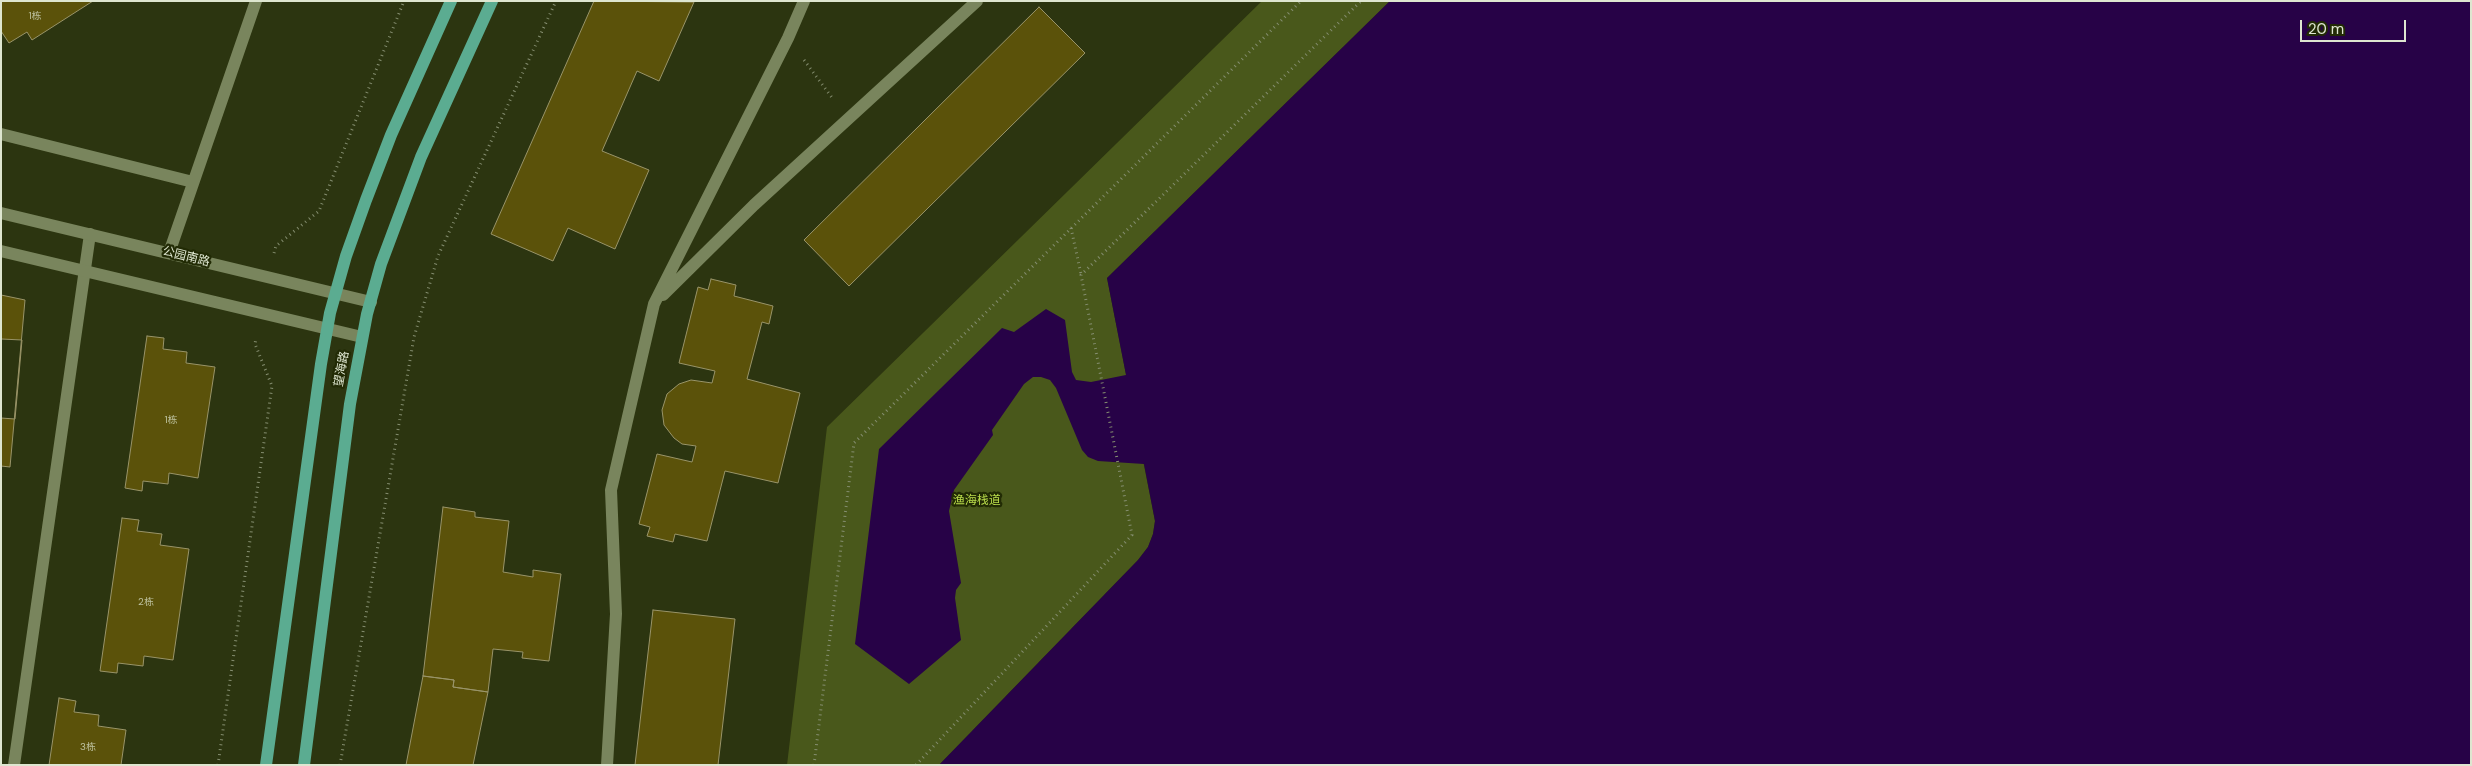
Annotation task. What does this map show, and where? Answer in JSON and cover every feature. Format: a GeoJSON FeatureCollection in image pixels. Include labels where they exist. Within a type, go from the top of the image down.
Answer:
{"type":"FeatureCollection","features":[{"type":"Feature","properties":{"kind":"main road","name":"望海路"},"geometry":{"type":"LineString","coordinates":[[266,765],[328,329],[336,294],[351,240],[384,153],[451,1]]}},
{"type":"Feature","properties":{"kind":"main road","name":"望海路"},"geometry":{"type":"LineString","coordinates":[[304,765],[350,404],[362,338],[384,257],[418,165],[492,1]]}},
{"type":"Feature","properties":{"kind":"street"},"geometry":{"type":"LineString","coordinates":[[168,253],[256,1]]}},
{"type":"Feature","properties":{"kind":"street"},"geometry":{"type":"LineString","coordinates":[[607,765],[616,614],[610,490],[654,304],[788,38],[804,1]]}},
{"type":"Feature","properties":{"kind":"street"},"geometry":{"type":"LineString","coordinates":[[654,304],[754,205],[976,1]]}},
{"type":"Feature","properties":{"kind":"street"},"geometry":{"type":"LineString","coordinates":[[1,134],[193,182]]}},
{"type":"Feature","properties":{"kind":"street","name":"公园南路"},"geometry":{"type":"LineString","coordinates":[[1,213],[371,302]]}},
{"type":"Feature","properties":{"kind":"street"},"geometry":{"type":"LineString","coordinates":[[14,765],[90,234]]}},
{"type":"Feature","properties":{"kind":"street"},"geometry":{"type":"LineString","coordinates":[[1,251],[362,338]]}},
{"type":"Feature","properties":{"kind":"path"},"geometry":{"type":"LineString","coordinates":[[276,246],[319,211],[404,1]]}},
{"type":"Feature","properties":{"kind":"path"},"geometry":{"type":"LineString","coordinates":[[340,765],[414,337],[438,256],[556,1]]}},
{"type":"Feature","properties":{"kind":"path"},"geometry":{"type":"LineString","coordinates":[[814,765],[854,443],[1301,1]]}},
{"type":"Feature","properties":{"kind":"path"},"geometry":{"type":"LineString","coordinates":[[1081,275],[1361,1]]}},
{"type":"Feature","properties":{"kind":"path"},"geometry":{"type":"LineString","coordinates":[[788,38],[849,119]]}},
{"type":"Feature","properties":{"kind":"path"},"geometry":{"type":"LineString","coordinates":[[916,765],[1132,535],[1072,228]]}},
{"type":"Feature","properties":{"kind":"path"},"geometry":{"type":"LineString","coordinates":[[218,765],[272,386],[255,344]]}},
{"type":"Feature","properties":{"kind":"green space","name":"渔海栈道"},"geometry":{"type":"Polygon","coordinates":[[[1262,1],[1390,1],[1107,278],[1155,521],[1148,547],[1138,560],[939,765],[787,765],[827,427],[1262,1]]]}},
{"type":"Feature","properties":{"kind":"shaded area"},"geometry":{"type":"Polygon","coordinates":[[[1390,1],[2471,1],[2471,765],[939,765],[1138,560],[1148,547],[1155,521],[1144,464],[1098,461],[1088,457],[1082,450],[1056,388],[1050,380],[1033,377],[1024,384],[992,430],[993,435],[954,490],[949,511],[961,583],[956,590],[955,598],[961,640],[909,684],[855,644],[879,449],[1002,328],[1014,332],[1046,309],[1065,320],[1072,372],[1076,380],[1091,382],[1126,375],[1107,278],[1390,1]]]}},
{"type":"Feature","properties":{"kind":"building"},"geometry":{"type":"Polygon","coordinates":[[[1,1],[93,1],[32,40],[27,32],[9,43],[1,31],[1,1]]]}},
{"type":"Feature","properties":{"kind":"building"},"geometry":{"type":"Polygon","coordinates":[[[594,1],[694,2],[659,81],[637,71],[602,151],[649,170],[615,249],[568,228],[553,261],[491,234],[594,1]]]}},
{"type":"Feature","properties":{"kind":"building"},"geometry":{"type":"Polygon","coordinates":[[[1039,7],[1085,53],[849,286],[804,240],[1039,7]]]}},
{"type":"Feature","properties":{"kind":"building"},"geometry":{"type":"Polygon","coordinates":[[[711,279],[736,285],[734,296],[773,306],[769,324],[762,322],[747,379],[800,393],[778,483],[725,471],[707,541],[675,534],[673,542],[647,536],[650,527],[639,524],[657,454],[692,462],[696,446],[682,444],[674,438],[664,425],[662,410],[667,394],[679,384],[691,380],[712,383],[715,371],[679,363],[698,287],[708,290],[711,279]]]}},
{"type":"Feature","properties":{"kind":"building"},"geometry":{"type":"Polygon","coordinates":[[[1,295],[25,300],[10,467],[1,466],[1,295]]]}},
{"type":"Feature","properties":{"kind":"building"},"geometry":{"type":"Polygon","coordinates":[[[147,336],[164,338],[163,349],[187,352],[186,363],[215,367],[198,478],[169,473],[168,484],[143,481],[142,491],[125,488],[147,336]]]}},
{"type":"Feature","properties":{"kind":"building"},"geometry":{"type":"Polygon","coordinates":[[[1,339],[22,340],[15,419],[1,418],[1,339]]]}},
{"type":"Feature","properties":{"kind":"building"},"geometry":{"type":"Polygon","coordinates":[[[443,507],[475,512],[475,517],[509,521],[503,572],[533,577],[533,570],[561,574],[549,661],[522,658],[523,652],[493,649],[488,692],[453,687],[454,680],[423,676],[443,507]]]}},
{"type":"Feature","properties":{"kind":"building"},"geometry":{"type":"Polygon","coordinates":[[[122,518],[139,520],[137,531],[162,534],[160,545],[189,549],[173,660],[144,656],[143,666],[118,663],[117,673],[100,671],[122,518]]]}},
{"type":"Feature","properties":{"kind":"building"},"geometry":{"type":"Polygon","coordinates":[[[653,610],[735,619],[718,765],[635,765],[653,610]]]}},
{"type":"Feature","properties":{"kind":"building"},"geometry":{"type":"Polygon","coordinates":[[[423,676],[454,680],[453,687],[488,692],[473,765],[406,765],[423,676]]]}},
{"type":"Feature","properties":{"kind":"building"},"geometry":{"type":"Polygon","coordinates":[[[59,698],[76,701],[74,712],[99,715],[98,726],[126,730],[121,765],[49,765],[59,698]]]}}]}
